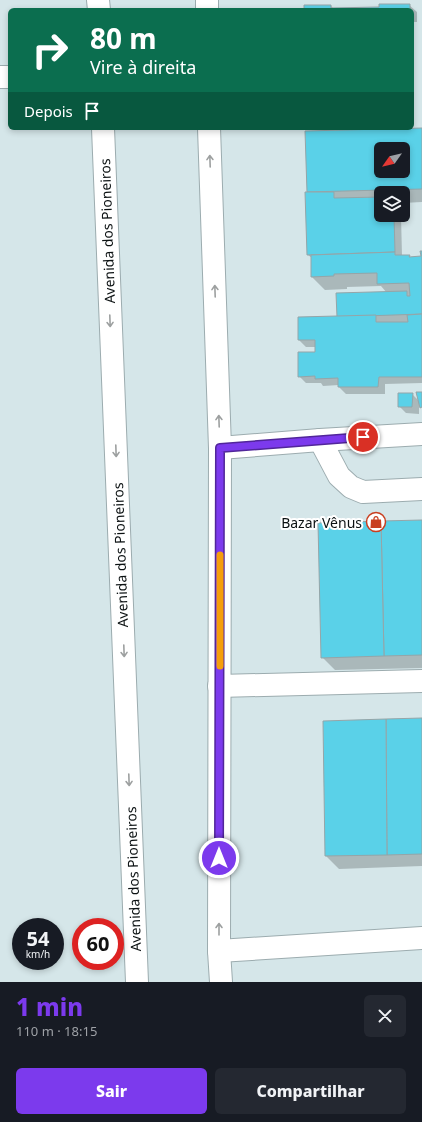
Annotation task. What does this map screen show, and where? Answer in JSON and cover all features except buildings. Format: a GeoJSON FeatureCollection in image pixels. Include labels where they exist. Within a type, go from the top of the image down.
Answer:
{"type":"FeatureCollection","features":[{"type":"Feature","properties":{"kind":"main road","name":"Avenida dos Pioneiros"},"geometry":{"type":"LineString","coordinates":[[102,130],[137,982]]}},
{"type":"Feature","properties":{"kind":"main road"},"geometry":{"type":"LineString","coordinates":[[209,130],[220,448],[219,951],[221,982]]}},
{"type":"Feature","properties":{"kind":"main road"},"geometry":{"type":"LineString","coordinates":[[220,448],[422,434]]}},
{"type":"Feature","properties":{"kind":"main road"},"geometry":{"type":"LineString","coordinates":[[320,440],[338,476],[351,487],[363,492],[422,489]]}},
{"type":"Feature","properties":{"kind":"main road"},"geometry":{"type":"LineString","coordinates":[[220,686],[422,681]]}},
{"type":"Feature","properties":{"kind":"main road"},"geometry":{"type":"LineString","coordinates":[[219,951],[422,938]]}},
{"type":"Feature","properties":{"kind":"slow traffic"},"geometry":{"type":"LineString","coordinates":[[220,555],[220,666]]}},
{"type":"Feature","properties":{"kind":"place","name":"Bazar Vênus"},"geometry":{"type":"Point","coordinates":[376,522]}},
{"type":"Feature","properties":{"kind":"route"},"geometry":{"type":"LineString","coordinates":[[219,858],[220,448],[363,437]]}}]}
